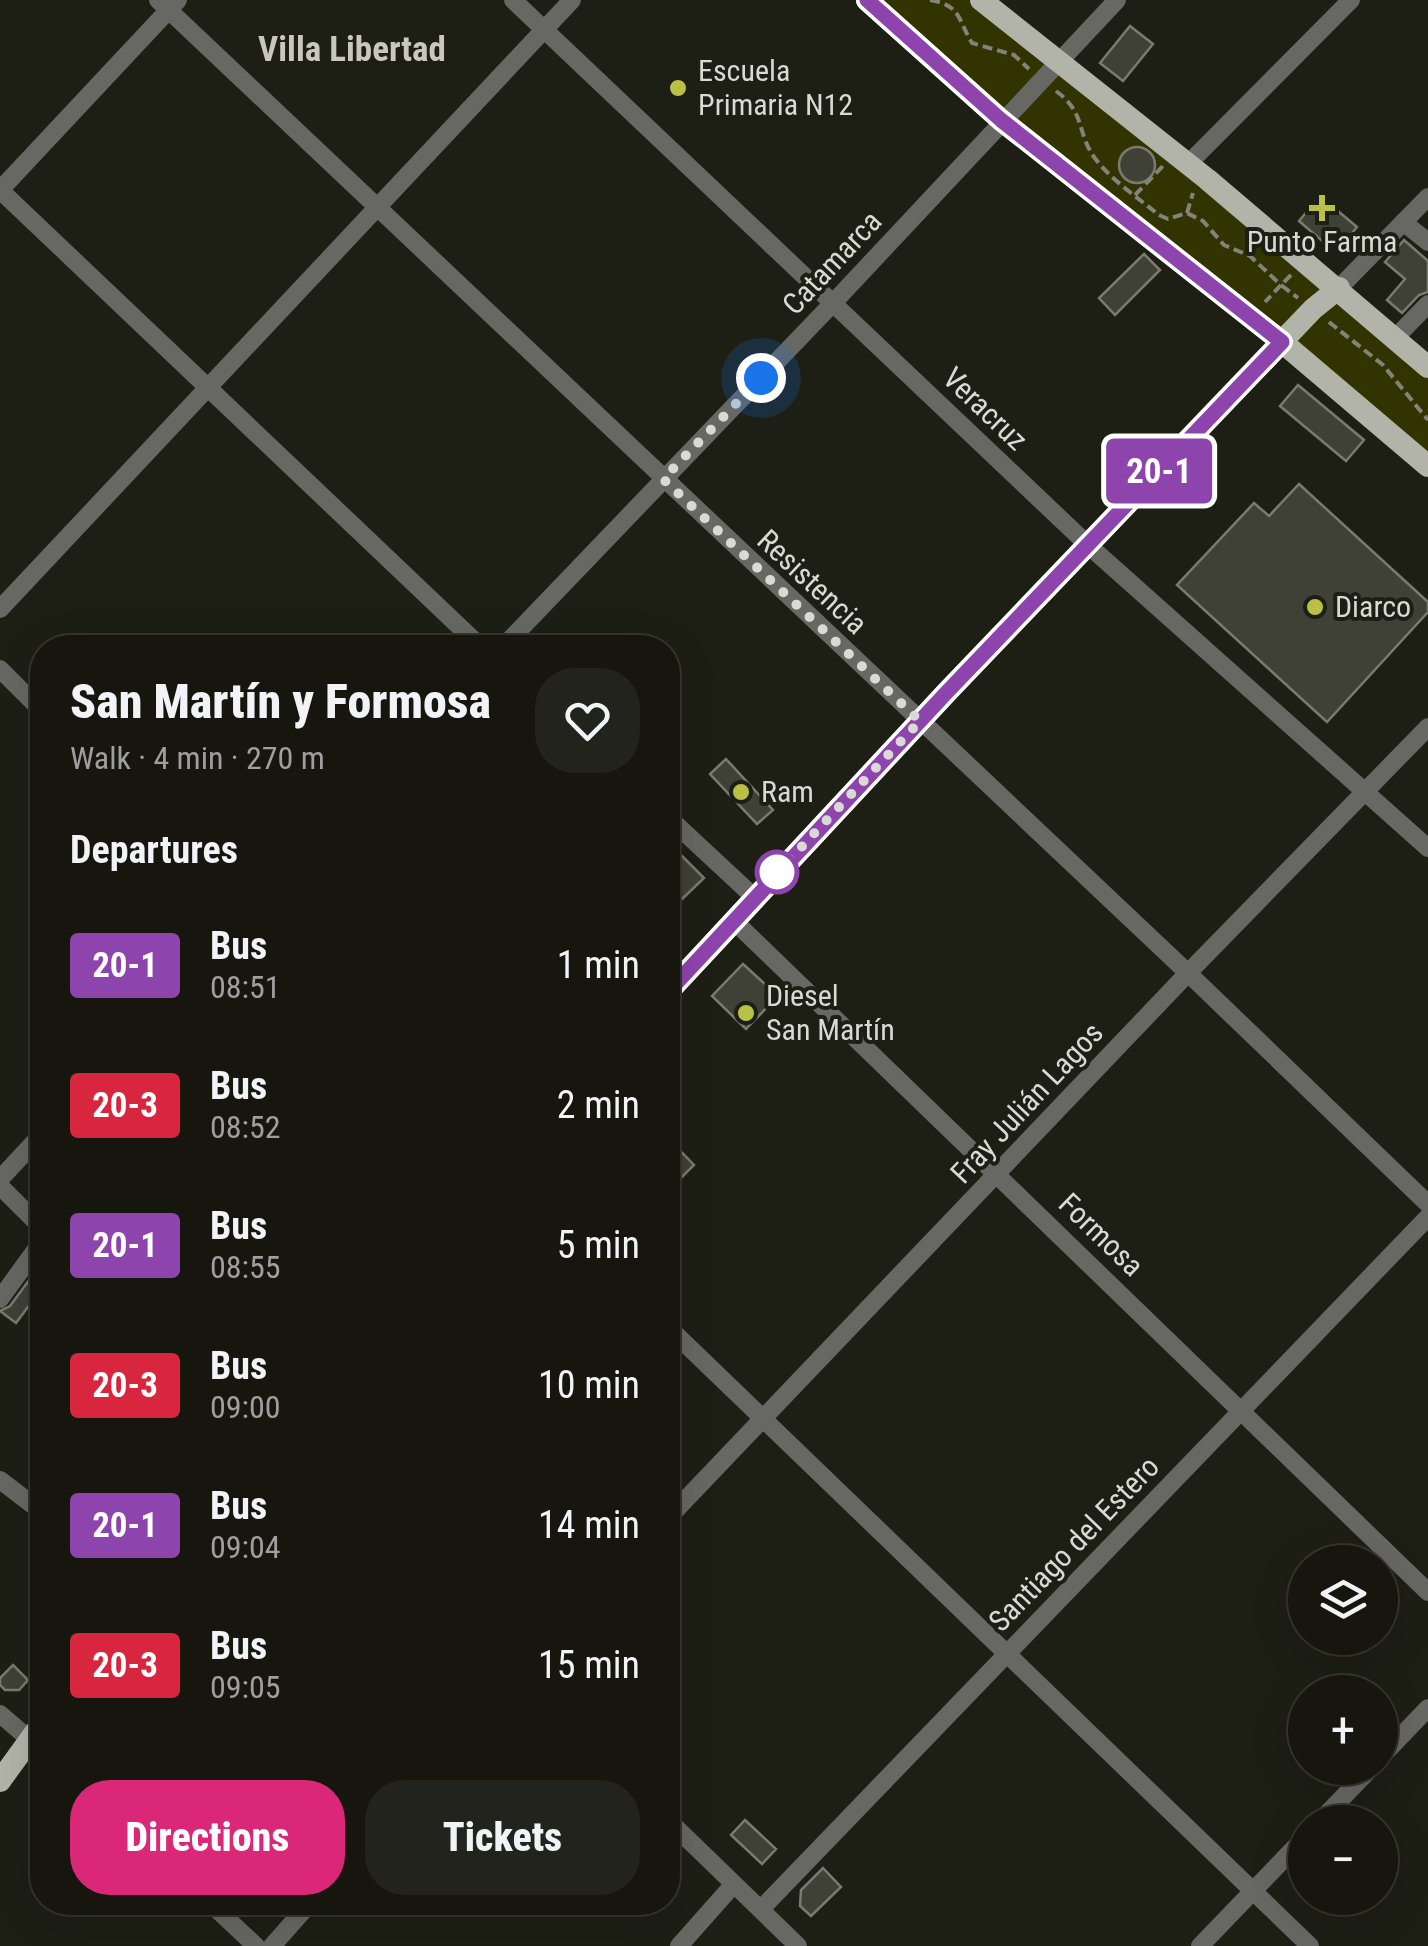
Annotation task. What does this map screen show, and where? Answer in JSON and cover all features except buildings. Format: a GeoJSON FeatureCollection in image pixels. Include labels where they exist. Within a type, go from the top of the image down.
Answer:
{"type":"FeatureCollection","features":[{"type":"Feature","properties":{"kind":"main road"},"geometry":{"type":"LineString","coordinates":[[867,0],[1001,120],[1282,342],[1428,466]]}},
{"type":"Feature","properties":{"kind":"main road"},"geometry":{"type":"LineString","coordinates":[[981,0],[1188,164],[1428,366]]}},
{"type":"Feature","properties":{"kind":"main road"},"geometry":{"type":"LineString","coordinates":[[680,979],[920,721],[1282,342],[1339,288]]}},
{"type":"Feature","properties":{"kind":"main road"},"geometry":{"type":"LineString","coordinates":[[0,1781],[30,1747]]}},
{"type":"Feature","properties":{"kind":"street","name":"Veracruz"},"geometry":{"type":"LineString","coordinates":[[513,0],[1088,545],[1428,848]]}},
{"type":"Feature","properties":{"kind":"street"},"geometry":{"type":"LineString","coordinates":[[0,609],[572,0]]}},
{"type":"Feature","properties":{"kind":"street","name":"Catamarca"},"geometry":{"type":"LineString","coordinates":[[514,635],[1116,0]]}},
{"type":"Feature","properties":{"kind":"street"},"geometry":{"type":"LineString","coordinates":[[1188,164],[1351,0]]}},
{"type":"Feature","properties":{"kind":"street"},"geometry":{"type":"LineString","coordinates":[[168,3],[0,190],[468,635]]}},
{"type":"Feature","properties":{"kind":"street","name":"Resistencia"},"geometry":{"type":"LineString","coordinates":[[168,3],[376,208],[1428,1204]]}},
{"type":"Feature","properties":{"kind":"street"},"geometry":{"type":"LineString","coordinates":[[1339,288],[1428,197]]}},
{"type":"Feature","properties":{"kind":"street"},"geometry":{"type":"LineString","coordinates":[[1403,222],[1428,242]]}},
{"type":"Feature","properties":{"kind":"street"},"geometry":{"type":"LineString","coordinates":[[1395,338],[1428,304]]}},
{"type":"Feature","properties":{"kind":"street"},"geometry":{"type":"LineString","coordinates":[[0,670],[30,699]]}},
{"type":"Feature","properties":{"kind":"street","name":"Fray Julián Lagos"},"geometry":{"type":"LineString","coordinates":[[680,1506],[1428,726]]}},
{"type":"Feature","properties":{"kind":"street"},"geometry":{"type":"LineString","coordinates":[[680,828],[754,896]]}},
{"type":"Feature","properties":{"kind":"street","name":"Formosa"},"geometry":{"type":"LineString","coordinates":[[733,920],[1428,1592]]}},
{"type":"Feature","properties":{"kind":"street"},"geometry":{"type":"LineString","coordinates":[[30,1148],[0,1182],[30,1215]]}},
{"type":"Feature","properties":{"kind":"street","name":"Santiago del Estero"},"geometry":{"type":"LineString","coordinates":[[761,1909],[1428,1217]]}},
{"type":"Feature","properties":{"kind":"street"},"geometry":{"type":"LineString","coordinates":[[0,1298],[30,1257]]}},
{"type":"Feature","properties":{"kind":"street"},"geometry":{"type":"LineString","coordinates":[[680,1340],[1310,1946]]}},
{"type":"Feature","properties":{"kind":"street"},"geometry":{"type":"LineString","coordinates":[[0,1480],[30,1503]]}},
{"type":"Feature","properties":{"kind":"street"},"geometry":{"type":"LineString","coordinates":[[1398,1739],[1428,1708]]}},
{"type":"Feature","properties":{"kind":"street"},"geometry":{"type":"LineString","coordinates":[[0,1714],[30,1732]]}},
{"type":"Feature","properties":{"kind":"street"},"geometry":{"type":"LineString","coordinates":[[1335,1805],[1355,1785]]}},
{"type":"Feature","properties":{"kind":"street"},"geometry":{"type":"LineString","coordinates":[[680,1832],[798,1946]]}},
{"type":"Feature","properties":{"kind":"street"},"geometry":{"type":"LineString","coordinates":[[1200,1946],[1288,1855]]}},
{"type":"Feature","properties":{"kind":"street"},"geometry":{"type":"LineString","coordinates":[[679,1946],[734,1884]]}},
{"type":"Feature","properties":{"kind":"street"},"geometry":{"type":"LineString","coordinates":[[223,1915],[256,1946]]}},
{"type":"Feature","properties":{"kind":"street"},"geometry":{"type":"LineString","coordinates":[[272,1946],[299,1915]]}},
{"type":"Feature","properties":{"kind":"path"},"geometry":{"type":"LineString","coordinates":[[930,0],[950,6],[972,43],[1014,55],[1074,105],[1090,151],[1103,168],[1158,215],[1168,219],[1188,212]]}},
{"type":"Feature","properties":{"kind":"path"},"geometry":{"type":"LineString","coordinates":[[1136,196],[1164,165]]}},
{"type":"Feature","properties":{"kind":"path"},"geometry":{"type":"LineString","coordinates":[[1188,212],[1193,190]]}},
{"type":"Feature","properties":{"kind":"path"},"geometry":{"type":"LineString","coordinates":[[1188,212],[1203,221],[1224,244],[1260,264],[1281,285],[1384,365],[1428,420]]}},
{"type":"Feature","properties":{"kind":"path"},"geometry":{"type":"LineString","coordinates":[[1251,318],[1281,285]]}},
{"type":"Feature","properties":{"kind":"shaded area"},"geometry":{"type":"Polygon","coordinates":[[[867,0],[981,0],[1428,367],[1428,466],[867,0]]]}},
{"type":"Feature","properties":{"kind":"bus line","name":"20-1"},"geometry":{"type":"LineString","coordinates":[[680,979],[1282,342],[1001,120],[867,0]]}},
{"type":"Feature","properties":{"kind":"place","name":"Escuela Primaria N12"},"geometry":{"type":"Point","coordinates":[678,88]}},
{"type":"Feature","properties":{"kind":"place","name":"Punto Farma"},"geometry":{"type":"Point","coordinates":[1322,208]}},
{"type":"Feature","properties":{"kind":"place","name":"Diarco"},"geometry":{"type":"Point","coordinates":[1315,607]}},
{"type":"Feature","properties":{"kind":"place","name":"Ram"},"geometry":{"type":"Point","coordinates":[741,792]}},
{"type":"Feature","properties":{"kind":"place","name":"Diesel San Martín"},"geometry":{"type":"Point","coordinates":[746,1013]}},
{"type":"Feature","properties":{"kind":"district","name":"Villa Libertad"},"geometry":{"type":"Point","coordinates":[352,49]}},
{"type":"Feature","properties":{"kind":"route"},"geometry":{"type":"LineString","coordinates":[[761,378],[663,479],[920,721],[777,872]]}}]}
